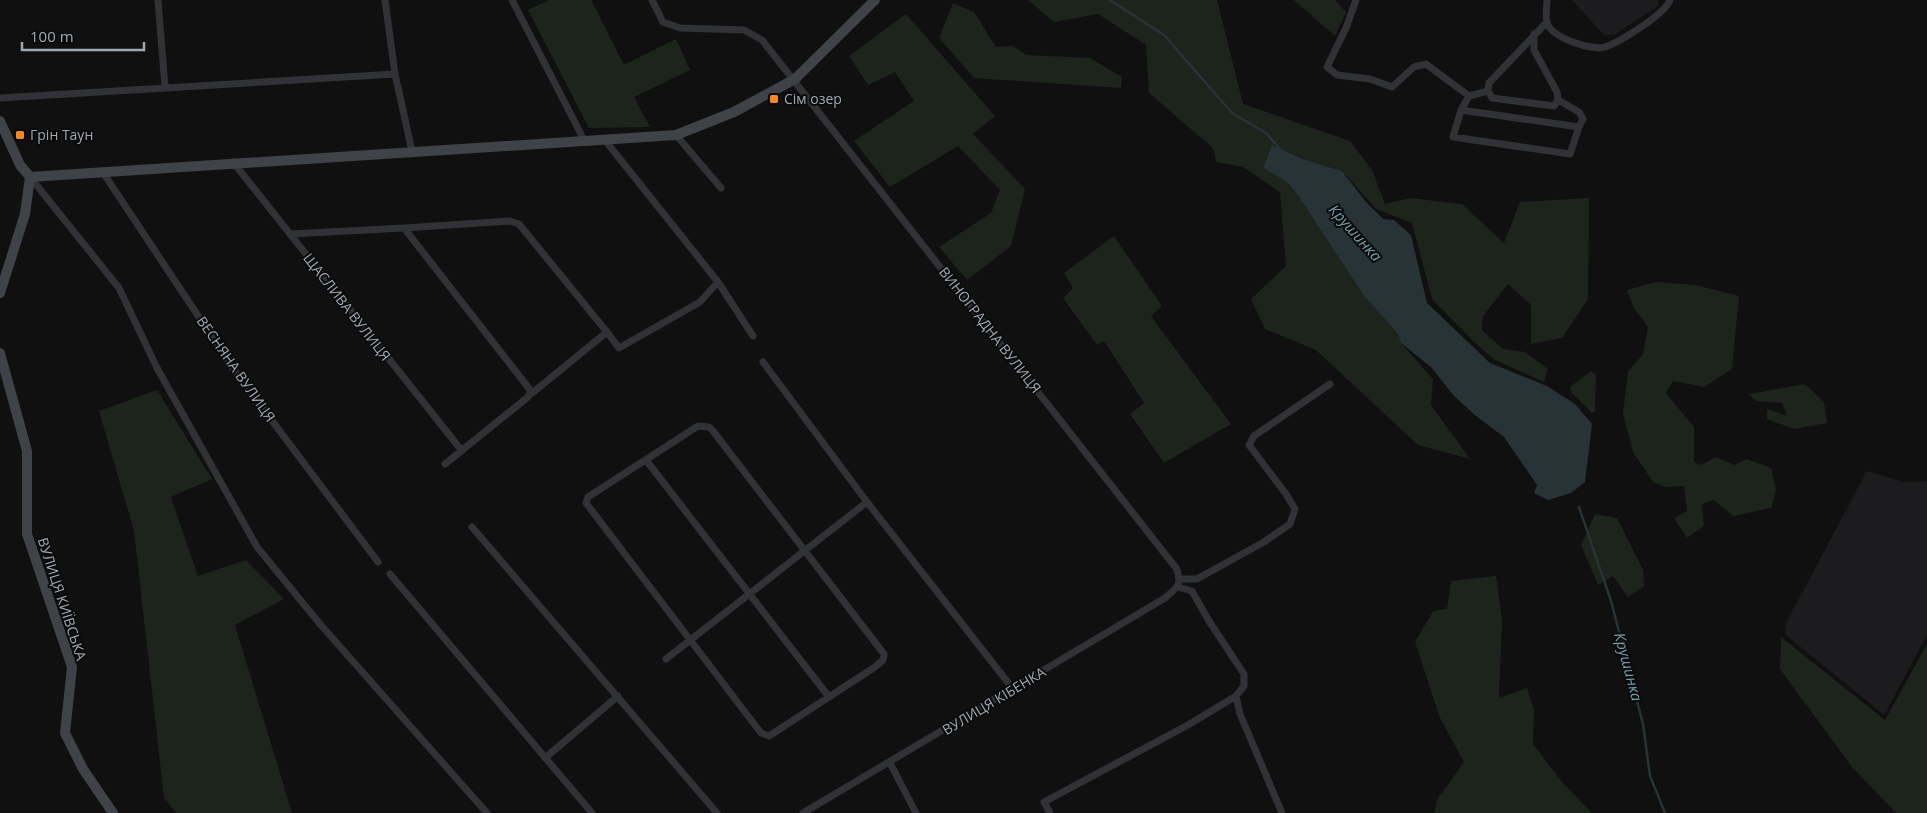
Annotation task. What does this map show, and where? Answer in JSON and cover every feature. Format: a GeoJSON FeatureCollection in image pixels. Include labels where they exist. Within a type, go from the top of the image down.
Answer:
{"type":"FeatureCollection","features":[{"type":"Feature","properties":{"kind":"street"},"geometry":{"type":"LineString","coordinates":[[158,0],[165,87]]}},
{"type":"Feature","properties":{"kind":"street"},"geometry":{"type":"LineString","coordinates":[[384,0],[395,74],[412,151]]}},
{"type":"Feature","properties":{"kind":"street"},"geometry":{"type":"LineString","coordinates":[[512,0],[584,140]]}},
{"type":"Feature","properties":{"kind":"street","name":"ВИНОГРАДНА ВУЛИЦЯ"},"geometry":{"type":"LineString","coordinates":[[652,0],[663,22],[680,28],[744,30],[762,40],[795,79],[1176,568],[1179,583]]}},
{"type":"Feature","properties":{"kind":"street"},"geometry":{"type":"LineString","coordinates":[[30,177],[233,162],[676,135],[734,112],[795,79],[875,0]]}},
{"type":"Feature","properties":{"kind":"street"},"geometry":{"type":"LineString","coordinates":[[1356,0],[1346,28],[1327,67],[1336,74],[1370,79],[1392,87],[1414,67],[1426,64],[1469,96]]}},
{"type":"Feature","properties":{"kind":"street"},"geometry":{"type":"LineString","coordinates":[[1547,0],[1547,22],[1553,32],[1568,41],[1604,47],[1648,23],[1670,2]]}},
{"type":"Feature","properties":{"kind":"street"},"geometry":{"type":"LineString","coordinates":[[1534,34],[1534,50],[1557,92],[1558,100],[1554,106],[1492,98],[1488,91],[1489,84],[1534,34],[1547,22]]}},
{"type":"Feature","properties":{"kind":"street"},"geometry":{"type":"LineString","coordinates":[[0,98],[395,74]]}},
{"type":"Feature","properties":{"kind":"street"},"geometry":{"type":"LineString","coordinates":[[1488,91],[1469,96],[1460,110],[1453,137],[1570,154],[1583,119],[1579,112],[1558,100]]}},
{"type":"Feature","properties":{"kind":"street"},"geometry":{"type":"LineString","coordinates":[[1460,110],[1579,127]]}},
{"type":"Feature","properties":{"kind":"street"},"geometry":{"type":"LineString","coordinates":[[0,121],[20,165],[119,288],[157,368],[258,547],[320,624],[483,812]]}},
{"type":"Feature","properties":{"kind":"street"},"geometry":{"type":"LineString","coordinates":[[676,135],[721,188]]}},
{"type":"Feature","properties":{"kind":"street"},"geometry":{"type":"LineString","coordinates":[[604,138],[718,282],[753,336]]}},
{"type":"Feature","properties":{"kind":"street","name":"ЩАСЛИВА ВУЛИЦЯ"},"geometry":{"type":"LineString","coordinates":[[233,162],[462,451]]}},
{"type":"Feature","properties":{"kind":"street","name":"ВЕСНЯНА ВУЛИЦЯ"},"geometry":{"type":"LineString","coordinates":[[101,171],[234,370],[378,562]]}},
{"type":"Feature","properties":{"kind":"street"},"geometry":{"type":"LineString","coordinates":[[0,293],[25,214],[30,177]]}},
{"type":"Feature","properties":{"kind":"street"},"geometry":{"type":"LineString","coordinates":[[290,234],[510,221],[519,224],[619,348],[700,302],[718,282]]}},
{"type":"Feature","properties":{"kind":"street"},"geometry":{"type":"LineString","coordinates":[[404,228],[531,391],[531,394]]}},
{"type":"Feature","properties":{"kind":"street"},"geometry":{"type":"LineString","coordinates":[[445,464],[607,332]]}},
{"type":"Feature","properties":{"kind":"street","name":"ВУЛИЦЯ КИЇВСЬКА"},"geometry":{"type":"LineString","coordinates":[[0,353],[27,451],[27,534],[72,668],[65,733],[83,769],[113,813]]}},
{"type":"Feature","properties":{"kind":"street"},"geometry":{"type":"LineString","coordinates":[[763,362],[867,502],[1014,689]]}},
{"type":"Feature","properties":{"kind":"street"},"geometry":{"type":"LineString","coordinates":[[1179,583],[1196,579],[1264,542],[1290,524],[1294,509],[1286,494],[1249,445],[1254,436],[1330,384]]}},
{"type":"Feature","properties":{"kind":"street"},"geometry":{"type":"LineString","coordinates":[[698,426],[709,427],[884,654],[883,660],[769,736],[765,736],[689,640],[586,503],[588,497],[646,460],[698,426]]}},
{"type":"Feature","properties":{"kind":"street"},"geometry":{"type":"LineString","coordinates":[[646,460],[828,697]]}},
{"type":"Feature","properties":{"kind":"street"},"geometry":{"type":"LineString","coordinates":[[666,658],[867,502]]}},
{"type":"Feature","properties":{"kind":"street"},"geometry":{"type":"LineString","coordinates":[[472,527],[717,813]]}},
{"type":"Feature","properties":{"kind":"street"},"geometry":{"type":"LineString","coordinates":[[390,574],[592,813]]}},
{"type":"Feature","properties":{"kind":"street"},"geometry":{"type":"LineString","coordinates":[[1050,813],[1044,802],[1188,725],[1236,696],[1244,686],[1244,674],[1209,621],[1192,591],[1179,583]]}},
{"type":"Feature","properties":{"kind":"street","name":"ВУЛИЦЯ КІБЕНКА"},"geometry":{"type":"LineString","coordinates":[[803,813],[1165,598],[1179,583]]}},
{"type":"Feature","properties":{"kind":"street"},"geometry":{"type":"LineString","coordinates":[[545,758],[618,696]]}},
{"type":"Feature","properties":{"kind":"street"},"geometry":{"type":"LineString","coordinates":[[1236,696],[1240,714],[1282,813]]}},
{"type":"Feature","properties":{"kind":"street"},"geometry":{"type":"LineString","coordinates":[[890,763],[916,813]]}},
{"type":"Feature","properties":{"kind":"shaded area"},"geometry":{"type":"Polygon","coordinates":[[[549,0],[591,0],[624,65],[676,39],[690,70],[634,97],[650,127],[589,128],[528,10],[549,0]]]}},
{"type":"Feature","properties":{"kind":"shaded area"},"geometry":{"type":"Polygon","coordinates":[[[1028,0],[1217,0],[1243,104],[1350,141],[1372,170],[1385,204],[1410,198],[1462,204],[1504,243],[1520,202],[1589,198],[1588,299],[1562,338],[1531,344],[1531,305],[1508,284],[1483,316],[1482,330],[1503,349],[1525,352],[1548,369],[1544,382],[1495,360],[1474,342],[1432,299],[1412,223],[1376,209],[1342,171],[1303,159],[1272,145],[1263,168],[1287,182],[1297,194],[1364,296],[1398,334],[1401,343],[1433,379],[1431,405],[1470,459],[1418,445],[1316,350],[1265,329],[1251,299],[1286,266],[1280,192],[1243,167],[1216,162],[1213,148],[1149,93],[1146,45],[1098,14],[1054,22],[1028,0]]]}},
{"type":"Feature","properties":{"kind":"shaded area"},"geometry":{"type":"Polygon","coordinates":[[[1294,0],[1335,0],[1346,12],[1335,36],[1294,0]]]}},
{"type":"Feature","properties":{"kind":"shaded area"},"geometry":{"type":"Polygon","coordinates":[[[1572,0],[1658,0],[1658,6],[1614,35],[1604,35],[1572,0]]]}},
{"type":"Feature","properties":{"kind":"shaded area"},"geometry":{"type":"Polygon","coordinates":[[[953,3],[974,12],[996,47],[1013,46],[1026,55],[1090,58],[1122,77],[1121,88],[974,78],[939,38],[953,3]]]}},
{"type":"Feature","properties":{"kind":"shaded area"},"geometry":{"type":"Polygon","coordinates":[[[906,14],[995,116],[973,134],[1025,189],[1011,246],[967,280],[939,247],[991,213],[1000,190],[958,146],[890,187],[854,141],[914,101],[895,72],[868,85],[849,56],[906,14]]]}},
{"type":"Feature","properties":{"kind":"shaded area"},"geometry":{"type":"Polygon","coordinates":[[[1114,236],[1162,306],[1151,316],[1231,424],[1164,463],[1130,414],[1144,403],[1104,341],[1097,345],[1063,298],[1073,288],[1064,273],[1114,236]]]}},
{"type":"Feature","properties":{"kind":"shaded area"},"geometry":{"type":"Polygon","coordinates":[[[1656,282],[1695,285],[1739,296],[1732,369],[1704,387],[1673,381],[1666,393],[1694,427],[1694,462],[1701,465],[1716,457],[1734,465],[1747,459],[1771,468],[1776,490],[1771,508],[1733,516],[1714,500],[1702,504],[1704,526],[1687,538],[1674,518],[1687,511],[1684,486],[1665,487],[1653,482],[1633,452],[1623,413],[1628,372],[1643,354],[1648,327],[1634,308],[1627,290],[1656,282]]]}},
{"type":"Feature","properties":{"kind":"shaded area"},"geometry":{"type":"Polygon","coordinates":[[[1591,371],[1596,375],[1595,412],[1591,412],[1571,392],[1570,387],[1591,371]]]}},
{"type":"Feature","properties":{"kind":"shaded area"},"geometry":{"type":"Polygon","coordinates":[[[1805,384],[1824,402],[1827,423],[1795,429],[1767,419],[1767,409],[1787,416],[1782,403],[1756,401],[1749,394],[1805,384]]]}},
{"type":"Feature","properties":{"kind":"shaded area"},"geometry":{"type":"Polygon","coordinates":[[[157,390],[212,479],[171,497],[198,576],[246,560],[284,599],[235,625],[292,813],[176,813],[164,798],[134,531],[99,411],[157,390]]]}},
{"type":"Feature","properties":{"kind":"shaded area"},"geometry":{"type":"Polygon","coordinates":[[[1867,471],[1903,482],[1927,481],[1927,635],[1884,715],[1786,635],[1785,625],[1867,471]]]}},
{"type":"Feature","properties":{"kind":"shaded area"},"geometry":{"type":"Polygon","coordinates":[[[1595,514],[1617,518],[1643,570],[1644,586],[1628,597],[1613,576],[1598,585],[1581,545],[1595,514]]]}},
{"type":"Feature","properties":{"kind":"shaded area"},"geometry":{"type":"Polygon","coordinates":[[[1496,576],[1502,620],[1499,698],[1527,688],[1534,710],[1533,744],[1563,783],[1592,813],[1434,813],[1438,798],[1464,762],[1440,718],[1415,642],[1433,611],[1447,609],[1451,581],[1496,576]]]}},
{"type":"Feature","properties":{"kind":"shaded area"},"geometry":{"type":"Polygon","coordinates":[[[1781,637],[1885,720],[1927,644],[1927,813],[1896,813],[1852,767],[1780,669],[1781,637]]]}},
{"type":"Feature","properties":{"kind":"water"},"geometry":{"type":"Polygon","coordinates":[[[1272,145],[1303,159],[1342,171],[1366,202],[1383,219],[1394,220],[1411,235],[1427,303],[1490,363],[1547,386],[1575,404],[1592,424],[1585,482],[1571,493],[1548,500],[1534,493],[1537,485],[1504,437],[1476,416],[1454,396],[1431,367],[1401,343],[1398,334],[1364,296],[1297,194],[1287,182],[1263,168],[1272,145]]]}},
{"type":"Feature","properties":{"kind":"waterway","name":"Крушинка"},"geometry":{"type":"LineString","coordinates":[[1110,0],[1164,35],[1232,113],[1266,133],[1280,149]]}},
{"type":"Feature","properties":{"kind":"waterway","name":"Крушинка"},"geometry":{"type":"LineString","coordinates":[[1579,507],[1611,601],[1643,724],[1650,776],[1665,813]]}},
{"type":"Feature","properties":{"kind":"place","name":"Сім озер"},"geometry":{"type":"Point","coordinates":[774,99]}},
{"type":"Feature","properties":{"kind":"place","name":"Грін Таун"},"geometry":{"type":"Point","coordinates":[20,135]}}]}
